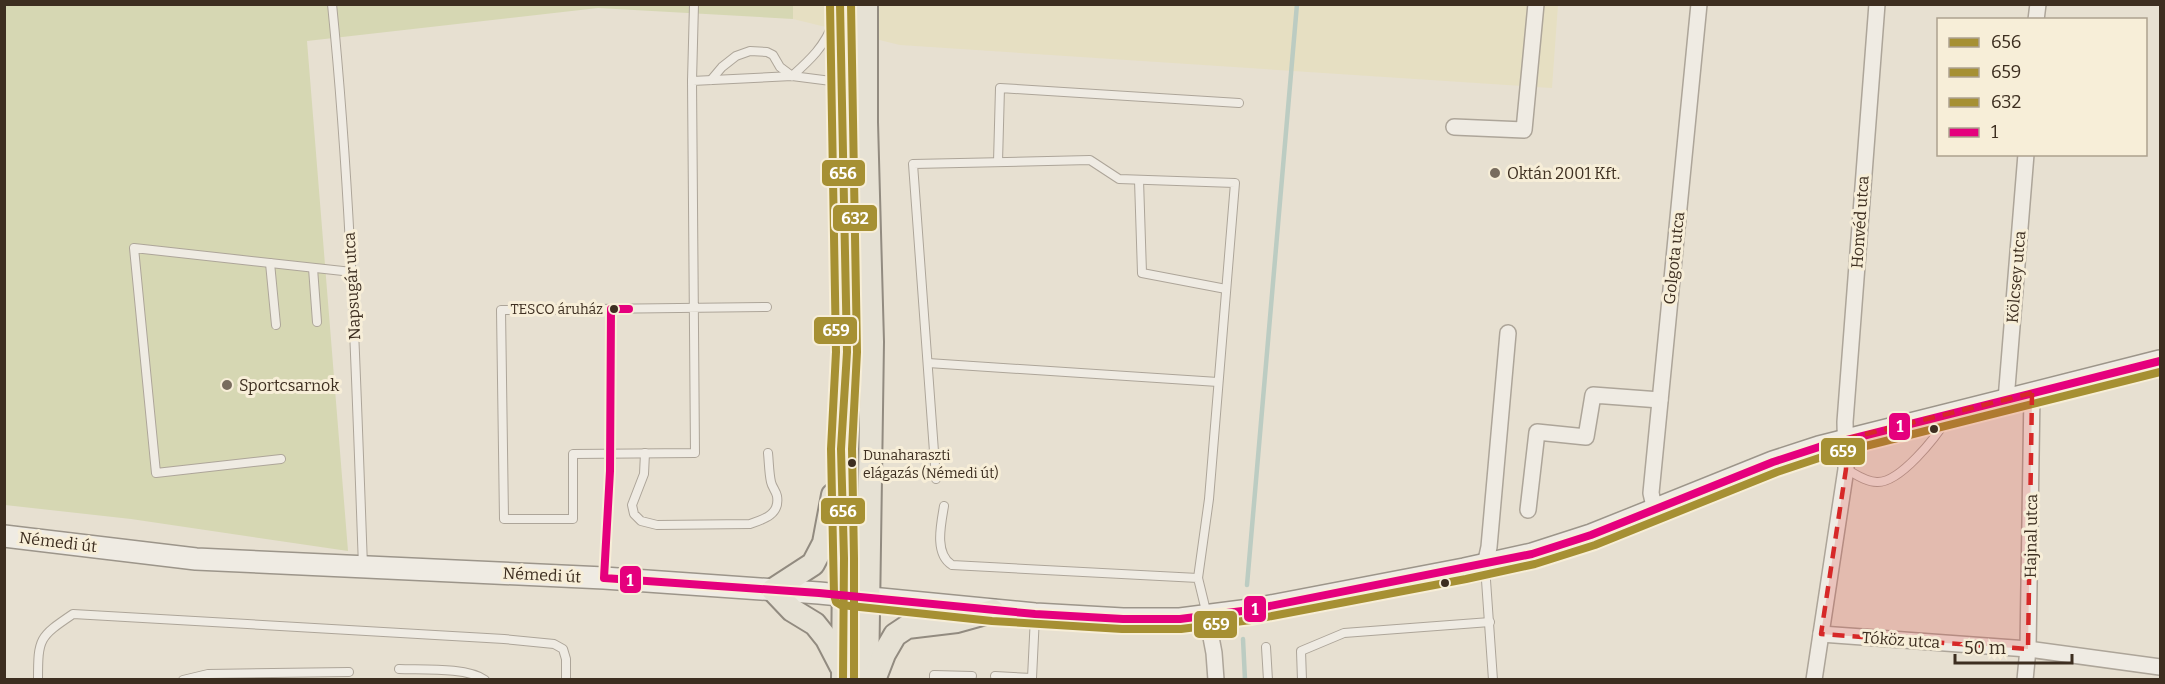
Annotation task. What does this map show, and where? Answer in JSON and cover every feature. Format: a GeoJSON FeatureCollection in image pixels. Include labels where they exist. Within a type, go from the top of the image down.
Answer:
{"type":"FeatureCollection","features":[{"type":"Feature","properties":{"kind":"main road"},"geometry":{"type":"LineString","coordinates":[[839,4],[843,83],[848,352],[841,449],[843,675]]}},
{"type":"Feature","properties":{"kind":"main road"},"geometry":{"type":"LineString","coordinates":[[866,4],[866,122],[872,342],[867,680]]}},
{"type":"Feature","properties":{"kind":"main road","name":"Némedi út"},"geometry":{"type":"LineString","coordinates":[[4,536],[196,559],[604,578],[867,597],[1035,614],[1149,620],[1208,616],[1306,600],[1532,554],[1655,511],[1773,462],[1846,439],[2160,361]]}},
{"type":"Feature","properties":{"kind":"main road"},"geometry":{"type":"LineString","coordinates":[[841,449],[824,543],[813,564],[772,590],[792,610],[815,624],[827,639],[843,675]]}},
{"type":"Feature","properties":{"kind":"main road"},"geometry":{"type":"LineString","coordinates":[[874,680],[884,654],[895,635],[907,627],[957,621],[993,611]]}},
{"type":"Feature","properties":{"kind":"street"},"geometry":{"type":"LineString","coordinates":[[1454,127],[1524,130],[1536,4]]}},
{"type":"Feature","properties":{"kind":"street","name":"Golgota utca"},"geometry":{"type":"LineString","coordinates":[[1655,511],[1651,493],[1698,4]]}},
{"type":"Feature","properties":{"kind":"street","name":"Honvéd utca"},"geometry":{"type":"LineString","coordinates":[[1814,680],[1846,469],[1845,422],[1878,4]]}},
{"type":"Feature","properties":{"kind":"street","name":"Kölcsey utca"},"geometry":{"type":"LineString","coordinates":[[2006,400],[2026,156]]}},
{"type":"Feature","properties":{"kind":"street"},"geometry":{"type":"LineString","coordinates":[[1485,565],[1489,547],[1508,333]]}},
{"type":"Feature","properties":{"kind":"street","name":"Hajnal utca"},"geometry":{"type":"LineString","coordinates":[[2025,680],[2028,649],[2032,393]]}},
{"type":"Feature","properties":{"kind":"street"},"geometry":{"type":"LineString","coordinates":[[1528,510],[1537,432],[1586,437],[1593,395],[1660,400]]}},
{"type":"Feature","properties":{"kind":"street"},"geometry":{"type":"LineString","coordinates":[[1208,616],[1216,680]]}},
{"type":"Feature","properties":{"kind":"street","name":"Tóköz utca"},"geometry":{"type":"LineString","coordinates":[[1821,634],[2028,649],[2160,667]]}},
{"type":"Feature","properties":{"kind":"lane","name":"Napsugár utca"},"geometry":{"type":"LineString","coordinates":[[332,4],[352,272],[363,568]]}},
{"type":"Feature","properties":{"kind":"lane"},"geometry":{"type":"LineString","coordinates":[[694,4],[692,81],[693,309],[695,453],[573,454],[573,519],[504,519],[501,310],[693,309],[767,308]]}},
{"type":"Feature","properties":{"kind":"lane"},"geometry":{"type":"LineString","coordinates":[[792,76],[814,55],[827,38],[839,4]]}},
{"type":"Feature","properties":{"kind":"lane"},"geometry":{"type":"LineString","coordinates":[[843,83],[855,70],[866,48]]}},
{"type":"Feature","properties":{"kind":"lane"},"geometry":{"type":"LineString","coordinates":[[711,80],[722,66],[736,56],[750,51],[767,52],[773,55],[780,67],[792,76]]}},
{"type":"Feature","properties":{"kind":"lane"},"geometry":{"type":"LineString","coordinates":[[692,81],[792,76],[843,83],[854,96],[866,122]]}},
{"type":"Feature","properties":{"kind":"lane"},"geometry":{"type":"LineString","coordinates":[[998,162],[1000,88],[1239,103]]}},
{"type":"Feature","properties":{"kind":"lane"},"geometry":{"type":"LineString","coordinates":[[936,479],[913,164],[1090,160],[1119,179],[1235,183],[1209,499],[1198,578],[1208,616]]}},
{"type":"Feature","properties":{"kind":"lane"},"geometry":{"type":"LineString","coordinates":[[1139,180],[1143,273],[1226,289]]}},
{"type":"Feature","properties":{"kind":"lane"},"geometry":{"type":"LineString","coordinates":[[281,459],[156,473],[134,248],[352,272]]}},
{"type":"Feature","properties":{"kind":"lane"},"geometry":{"type":"LineString","coordinates":[[270,263],[276,325]]}},
{"type":"Feature","properties":{"kind":"lane"},"geometry":{"type":"LineString","coordinates":[[313,268],[317,322]]}},
{"type":"Feature","properties":{"kind":"lane"},"geometry":{"type":"LineString","coordinates":[[604,578],[610,454],[611,309]]}},
{"type":"Feature","properties":{"kind":"lane"},"geometry":{"type":"LineString","coordinates":[[928,363],[1218,382]]}},
{"type":"Feature","properties":{"kind":"lane"},"geometry":{"type":"LineString","coordinates":[[1846,469],[1875,483],[1883,482],[1922,452],[1939,432],[1950,413]]}},
{"type":"Feature","properties":{"kind":"lane"},"geometry":{"type":"LineString","coordinates":[[645,453],[644,474],[632,505],[634,514],[641,521],[657,525],[750,524],[764,519],[773,513],[777,506],[777,494],[772,486],[768,453]]}},
{"type":"Feature","properties":{"kind":"lane"},"geometry":{"type":"LineString","coordinates":[[944,506],[941,553],[945,561],[952,565],[1198,578]]}},
{"type":"Feature","properties":{"kind":"lane"},"geometry":{"type":"LineString","coordinates":[[1485,565],[1493,680]]}},
{"type":"Feature","properties":{"kind":"lane"},"geometry":{"type":"LineString","coordinates":[[38,680],[38,648],[46,632],[73,614],[504,639],[554,644],[563,649],[566,659],[566,680]]}},
{"type":"Feature","properties":{"kind":"lane"},"geometry":{"type":"LineString","coordinates":[[995,676],[1032,679],[1035,614]]}},
{"type":"Feature","properties":{"kind":"lane"},"geometry":{"type":"LineString","coordinates":[[1302,680],[1301,651],[1344,633],[1490,622]]}},
{"type":"Feature","properties":{"kind":"lane"},"geometry":{"type":"LineString","coordinates":[[1266,647],[1268,680]]}},
{"type":"Feature","properties":{"kind":"lane"},"geometry":{"type":"LineString","coordinates":[[399,669],[461,672],[480,676],[485,680]]}},
{"type":"Feature","properties":{"kind":"lane"},"geometry":{"type":"LineString","coordinates":[[183,680],[208,674],[350,672]]}},
{"type":"Feature","properties":{"kind":"lane"},"geometry":{"type":"LineString","coordinates":[[934,680],[934,675],[972,676]]}},
{"type":"Feature","properties":{"kind":"highlighted area"},"geometry":{"type":"Polygon","coordinates":[[[2032,393],[2028,649],[1821,634],[1846,469],[1846,439],[2032,393]]]}},
{"type":"Feature","properties":{"kind":"shaded area"},"geometry":{"type":"Polygon","coordinates":[[[793,5],[1558,5],[1552,88],[900,45],[793,19],[793,5]]]}},
{"type":"Feature","properties":{"kind":"green space"},"geometry":{"type":"Polygon","coordinates":[[[5,5],[793,5],[793,19],[598,8],[307,41],[348,551],[131,519],[5,505],[5,5]]]}},
{"type":"Feature","properties":{"kind":"waterway"},"geometry":{"type":"LineString","coordinates":[[1247,585],[1297,4]]}},
{"type":"Feature","properties":{"kind":"waterway"},"geometry":{"type":"LineString","coordinates":[[1243,639],[1245,680]]}},
{"type":"Feature","properties":{"kind":"transit line","name":"659"},"geometry":{"type":"LineString","coordinates":[[830,4],[836,352],[831,449],[834,595],[836,602],[841,605],[992,621],[1122,629],[1181,629],[1251,620],[1535,564],[1595,545],[1777,472],[1822,457],[2160,372]]}},
{"type":"Feature","properties":{"kind":"transit line","name":"656"},"geometry":{"type":"LineString","coordinates":[[840,4],[847,352],[841,449],[844,558],[843,680]]}},
{"type":"Feature","properties":{"kind":"transit line","name":"632"},"geometry":{"type":"LineString","coordinates":[[851,4],[857,352],[852,449],[854,680]]}},
{"type":"Feature","properties":{"kind":"transit line","name":"1"},"geometry":{"type":"LineString","coordinates":[[629,309],[611,309],[610,471],[604,578],[819,593],[1035,614],[1123,619],[1180,619],[1250,610],[1532,554],[1591,535],[1773,462],[1819,447],[2160,361]]}},
{"type":"Feature","properties":{"kind":"place","name":"Oktán 2001 Kft."},"geometry":{"type":"Point","coordinates":[1495,173]}},
{"type":"Feature","properties":{"kind":"place","name":"TESCO áruház"},"geometry":{"type":"Point","coordinates":[614,309]}},
{"type":"Feature","properties":{"kind":"place","name":"Sportcsarnok"},"geometry":{"type":"Point","coordinates":[227,385]}},
{"type":"Feature","properties":{"kind":"place","name":"Dunaharaszti elágazás (Némedi út)"},"geometry":{"type":"Point","coordinates":[852,463]}}]}
